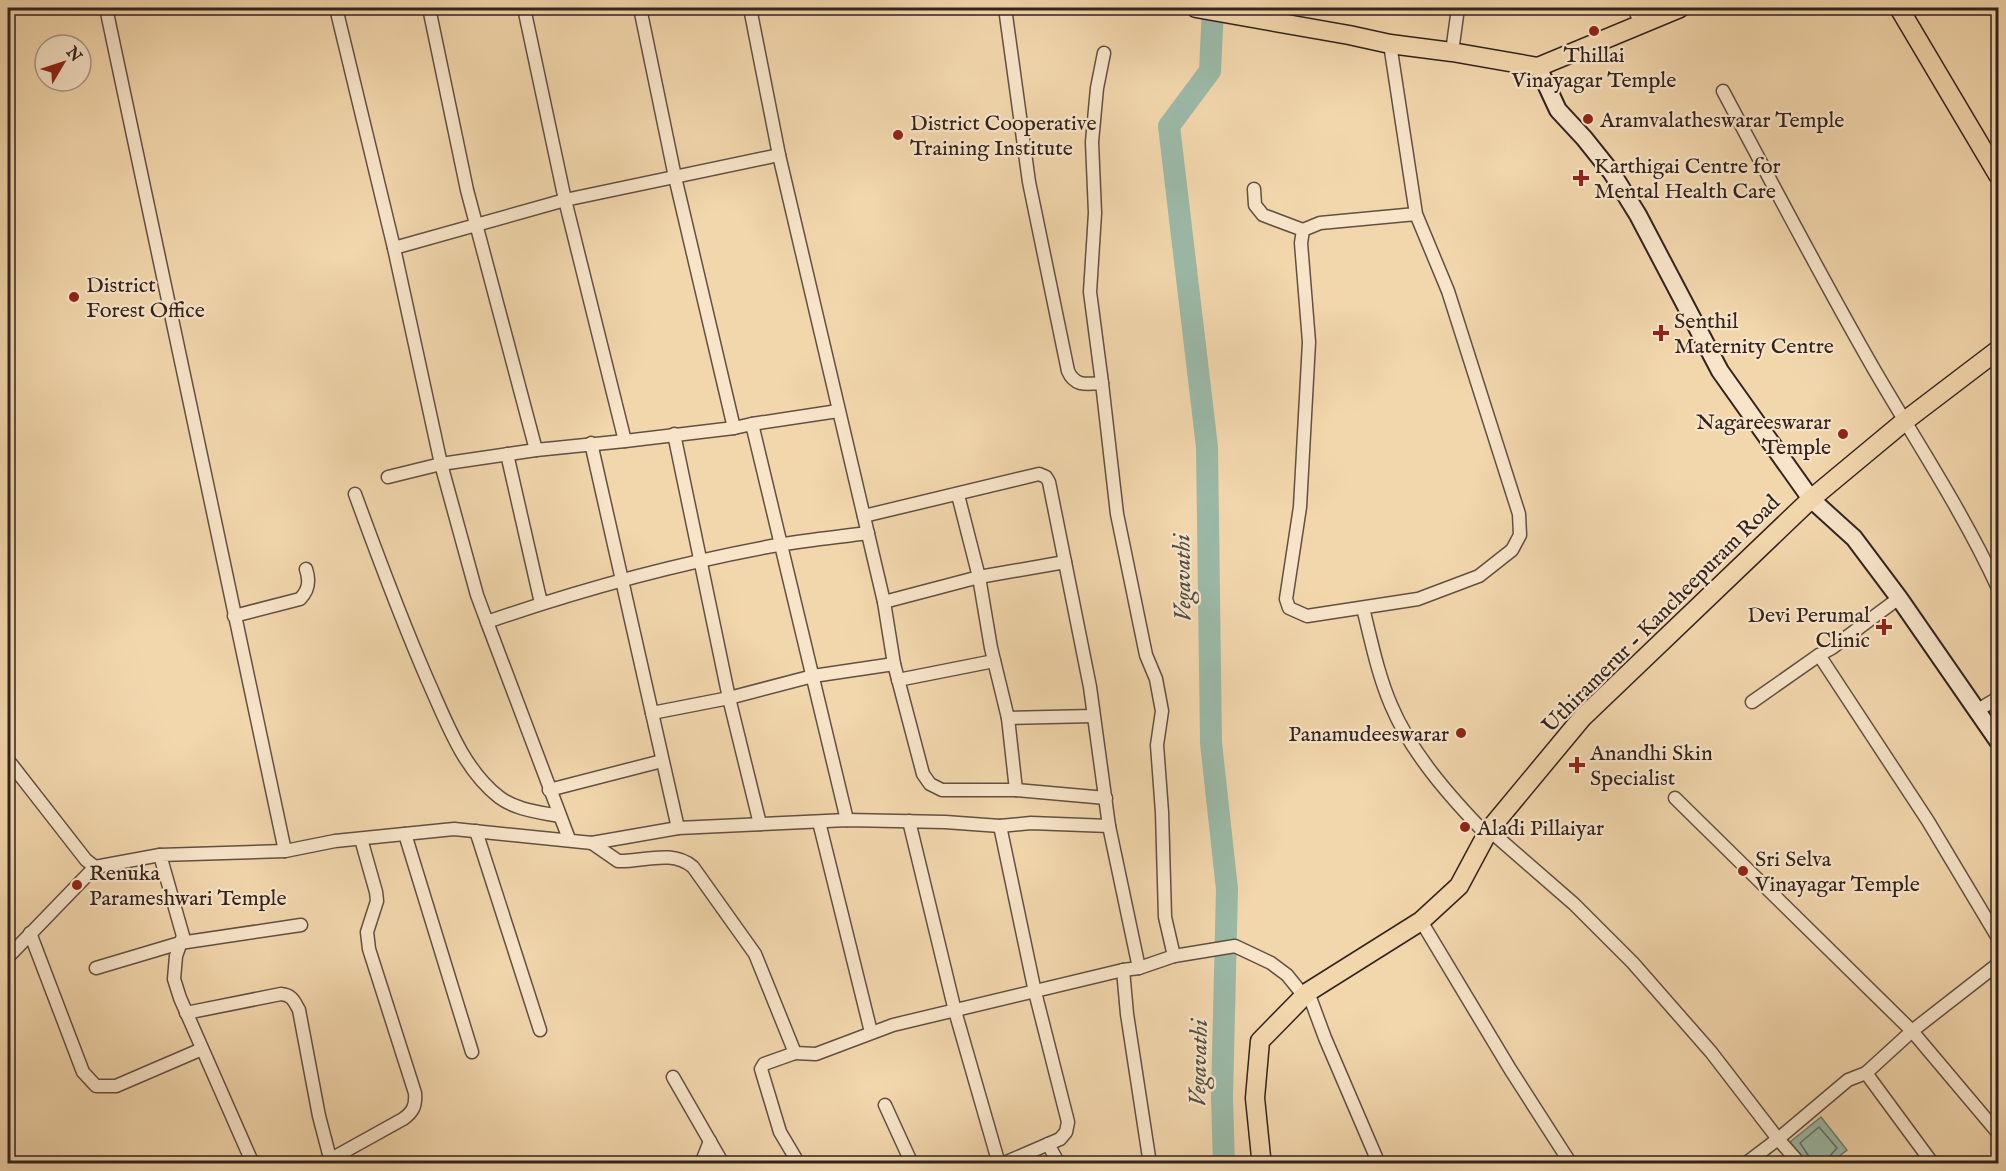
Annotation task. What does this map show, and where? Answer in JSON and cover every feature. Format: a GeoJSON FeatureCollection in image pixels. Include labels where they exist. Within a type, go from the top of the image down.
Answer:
{"type":"FeatureCollection","features":[{"type":"Feature","properties":{"kind":"main road"},"geometry":{"type":"LineString","coordinates":[[1196,8],[1390,44],[1538,67],[1638,16],[1680,8]]}},
{"type":"Feature","properties":{"kind":"main road"},"geometry":{"type":"LineString","coordinates":[[1899,8],[1998,176]]}},
{"type":"Feature","properties":{"kind":"main road","name":"Uthiramerur - Kancheepuram Road"},"geometry":{"type":"LineString","coordinates":[[1259,1164],[1261,1157],[1255,1098],[1260,1041],[1306,994],[1421,921],[1459,886],[1488,832],[1582,718],[1811,499],[1906,420],[1998,350]]}},
{"type":"Feature","properties":{"kind":"street"},"geometry":{"type":"LineString","coordinates":[[106,8],[285,851]]}},
{"type":"Feature","properties":{"kind":"street"},"geometry":{"type":"LineString","coordinates":[[336,8],[394,248],[441,464],[477,595],[569,839]]}},
{"type":"Feature","properties":{"kind":"street"},"geometry":{"type":"LineString","coordinates":[[429,8],[476,225],[536,450]]}},
{"type":"Feature","properties":{"kind":"street"},"geometry":{"type":"LineString","coordinates":[[524,8],[565,200],[625,441]]}},
{"type":"Feature","properties":{"kind":"street"},"geometry":{"type":"LineString","coordinates":[[640,8],[675,177],[734,428]]}},
{"type":"Feature","properties":{"kind":"street"},"geometry":{"type":"LineString","coordinates":[[750,8],[779,155],[884,602],[894,664],[923,774],[930,784],[942,790],[1016,790],[1106,798]]}},
{"type":"Feature","properties":{"kind":"street"},"geometry":{"type":"LineString","coordinates":[[1005,8],[1029,182],[1068,371],[1072,379],[1081,385],[1102,383]]}},
{"type":"Feature","properties":{"kind":"street"},"geometry":{"type":"LineString","coordinates":[[1452,52],[1458,8]]}},
{"type":"Feature","properties":{"kind":"street"},"geometry":{"type":"LineString","coordinates":[[1303,230],[1301,243],[1309,342],[1300,507],[1287,599],[1289,608],[1306,616],[1419,599],[1479,576],[1512,550],[1520,535],[1520,514],[1448,291],[1416,214],[1390,44]]}},
{"type":"Feature","properties":{"kind":"street"},"geometry":{"type":"LineString","coordinates":[[1104,53],[1097,88],[1092,142],[1095,213],[1090,292],[1117,514],[1146,655],[1156,680],[1162,711],[1157,745],[1165,917],[1180,956]]}},
{"type":"Feature","properties":{"kind":"street"},"geometry":{"type":"LineString","coordinates":[[1538,67],[1558,110],[1612,173],[1638,215],[1720,371],[1811,499],[1854,538],[1899,598],[1998,741]]}},
{"type":"Feature","properties":{"kind":"street"},"geometry":{"type":"LineString","coordinates":[[1723,92],[1875,372],[1906,420],[1981,550],[1998,588]]}},
{"type":"Feature","properties":{"kind":"street"},"geometry":{"type":"LineString","coordinates":[[394,248],[565,200],[779,155]]}},
{"type":"Feature","properties":{"kind":"street"},"geometry":{"type":"LineString","coordinates":[[1254,189],[1255,205],[1263,215],[1303,230],[1320,223],[1416,214]]}},
{"type":"Feature","properties":{"kind":"street"},"geometry":{"type":"LineString","coordinates":[[388,477],[441,464],[507,454],[734,428],[838,411]]}},
{"type":"Feature","properties":{"kind":"street"},"geometry":{"type":"LineString","coordinates":[[752,424],[847,820]]}},
{"type":"Feature","properties":{"kind":"street"},"geometry":{"type":"LineString","coordinates":[[674,434],[699,561],[759,824]]}},
{"type":"Feature","properties":{"kind":"street"},"geometry":{"type":"LineString","coordinates":[[591,443],[678,828]]}},
{"type":"Feature","properties":{"kind":"street"},"geometry":{"type":"LineString","coordinates":[[507,454],[541,603]]}},
{"type":"Feature","properties":{"kind":"street"},"geometry":{"type":"LineString","coordinates":[[864,516],[1039,474],[1046,477],[1049,482],[1090,687],[1108,826],[1139,968]]}},
{"type":"Feature","properties":{"kind":"street"},"geometry":{"type":"LineString","coordinates":[[355,494],[401,619],[461,752],[478,776],[499,796],[514,806],[559,816]]}},
{"type":"Feature","properties":{"kind":"street"},"geometry":{"type":"LineString","coordinates":[[958,495],[979,577],[994,662],[1008,718],[1016,790]]}},
{"type":"Feature","properties":{"kind":"street"},"geometry":{"type":"LineString","coordinates":[[487,622],[541,603],[699,561],[780,545],[868,533]]}},
{"type":"Feature","properties":{"kind":"street"},"geometry":{"type":"LineString","coordinates":[[884,602],[979,577],[1065,562]]}},
{"type":"Feature","properties":{"kind":"street"},"geometry":{"type":"LineString","coordinates":[[234,616],[300,599],[307,592],[309,580],[306,569]]}},
{"type":"Feature","properties":{"kind":"street"},"geometry":{"type":"LineString","coordinates":[[1752,702],[1833,648],[1899,598]]}},
{"type":"Feature","properties":{"kind":"street"},"geometry":{"type":"LineString","coordinates":[[1363,608],[1390,705],[1410,742],[1461,807],[1574,904],[1633,963],[1711,1052],[1800,1164]]}},
{"type":"Feature","properties":{"kind":"street"},"geometry":{"type":"LineString","coordinates":[[1819,656],[1928,820],[1998,938]]}},
{"type":"Feature","properties":{"kind":"street"},"geometry":{"type":"LineString","coordinates":[[898,680],[994,662]]}},
{"type":"Feature","properties":{"kind":"street"},"geometry":{"type":"LineString","coordinates":[[652,713],[729,698],[813,676],[894,664]]}},
{"type":"Feature","properties":{"kind":"street"},"geometry":{"type":"LineString","coordinates":[[1978,710],[1998,698]]}},
{"type":"Feature","properties":{"kind":"street"},"geometry":{"type":"LineString","coordinates":[[1008,718],[1093,716]]}},
{"type":"Feature","properties":{"kind":"street"},"geometry":{"type":"LineString","coordinates":[[8,760],[86,860],[95,867]]}},
{"type":"Feature","properties":{"kind":"street"},"geometry":{"type":"LineString","coordinates":[[549,790],[662,761]]}},
{"type":"Feature","properties":{"kind":"street"},"geometry":{"type":"LineString","coordinates":[[1675,798],[1912,1031],[1998,1133]]}},
{"type":"Feature","properties":{"kind":"street"},"geometry":{"type":"LineString","coordinates":[[8,957],[95,867],[160,855],[285,851],[335,841],[454,829],[592,843],[678,828],[874,819],[1000,826],[1031,823],[1108,826]]}},
{"type":"Feature","properties":{"kind":"street"},"geometry":{"type":"LineString","coordinates":[[909,821],[955,1011],[1000,1164],[1060,1139],[1066,1132],[1068,1122],[1035,992],[1000,826]]}},
{"type":"Feature","properties":{"kind":"street"},"geometry":{"type":"LineString","coordinates":[[819,822],[871,1032]]}},
{"type":"Feature","properties":{"kind":"street"},"geometry":{"type":"LineString","coordinates":[[476,831],[540,1030]]}},
{"type":"Feature","properties":{"kind":"street"},"geometry":{"type":"LineString","coordinates":[[405,834],[472,1052]]}},
{"type":"Feature","properties":{"kind":"street"},"geometry":{"type":"LineString","coordinates":[[186,1013],[281,994],[288,995],[294,1000],[299,1010],[326,1161],[411,1113],[416,1105],[415,1094],[369,949],[367,932],[377,901],[362,838]]}},
{"type":"Feature","properties":{"kind":"street"},"geometry":{"type":"LineString","coordinates":[[592,843],[618,861],[672,857],[687,862],[693,867],[754,954],[795,1053]]}},
{"type":"Feature","properties":{"kind":"street"},"geometry":{"type":"LineString","coordinates":[[160,855],[183,936],[176,956],[174,979],[186,1013],[253,1164]]}},
{"type":"Feature","properties":{"kind":"street"},"geometry":{"type":"LineString","coordinates":[[1421,921],[1510,1069],[1571,1164]]}},
{"type":"Feature","properties":{"kind":"street"},"geometry":{"type":"LineString","coordinates":[[96,968],[180,943],[301,925]]}},
{"type":"Feature","properties":{"kind":"street"},"geometry":{"type":"LineString","coordinates":[[30,933],[83,1072],[96,1086],[116,1086],[202,1049]]}},
{"type":"Feature","properties":{"kind":"street"},"geometry":{"type":"LineString","coordinates":[[799,1164],[780,1132],[761,1069],[764,1064],[795,1053],[816,1054],[871,1032],[1139,968],[1180,956],[1235,946],[1271,963],[1306,994],[1379,1164]]}},
{"type":"Feature","properties":{"kind":"street"},"geometry":{"type":"LineString","coordinates":[[1745,1164],[1848,1080],[1866,1073],[1912,1031],[1998,964]]}},
{"type":"Feature","properties":{"kind":"street"},"geometry":{"type":"LineString","coordinates":[[1123,970],[1127,1014],[1150,1164]]}},
{"type":"Feature","properties":{"kind":"street"},"geometry":{"type":"LineString","coordinates":[[1866,1073],[1933,1164]]}},
{"type":"Feature","properties":{"kind":"street"},"geometry":{"type":"LineString","coordinates":[[673,1077],[723,1164]]}},
{"type":"Feature","properties":{"kind":"street"},"geometry":{"type":"LineString","coordinates":[[885,1105],[912,1164]]}},
{"type":"Feature","properties":{"kind":"street"},"geometry":{"type":"LineString","coordinates":[[701,1164],[710,1141]]}},
{"type":"Feature","properties":{"kind":"street"},"geometry":{"type":"LineString","coordinates":[[1048,1144],[1059,1164]]}},
{"type":"Feature","properties":{"kind":"water"},"geometry":{"type":"Polygon","coordinates":[[[1821,1117],[1847,1150],[1830,1163],[1807,1163],[1790,1142],[1821,1117]]]}},
{"type":"Feature","properties":{"kind":"waterway","name":"Vegavathi"},"geometry":{"type":"LineString","coordinates":[[1213,8],[1210,71],[1169,126],[1207,447],[1211,743],[1227,889],[1222,1097],[1224,1164]]}},
{"type":"Feature","properties":{"kind":"place","name":"Thillai Vinayagar Temple"},"geometry":{"type":"Point","coordinates":[1594,31]}},
{"type":"Feature","properties":{"kind":"place","name":"Aramvalatheswarar Temple"},"geometry":{"type":"Point","coordinates":[1588,119]}},
{"type":"Feature","properties":{"kind":"place","name":"District Cooperative Training Institute"},"geometry":{"type":"Point","coordinates":[898,135]}},
{"type":"Feature","properties":{"kind":"place","name":"Karthigai Centre for Mental Health Care"},"geometry":{"type":"Point","coordinates":[1581,178]}},
{"type":"Feature","properties":{"kind":"place","name":"District Forest Office"},"geometry":{"type":"Point","coordinates":[74,297]}},
{"type":"Feature","properties":{"kind":"place","name":"Senthil Maternity Centre"},"geometry":{"type":"Point","coordinates":[1661,333]}},
{"type":"Feature","properties":{"kind":"place","name":"Nagareeswarar Temple"},"geometry":{"type":"Point","coordinates":[1843,434]}},
{"type":"Feature","properties":{"kind":"place","name":"Devi Perumal Clinic"},"geometry":{"type":"Point","coordinates":[1884,627]}},
{"type":"Feature","properties":{"kind":"place","name":"Panamudeeswarar"},"geometry":{"type":"Point","coordinates":[1461,733]}},
{"type":"Feature","properties":{"kind":"place","name":"Anandhi Skin Specialist"},"geometry":{"type":"Point","coordinates":[1577,765]}},
{"type":"Feature","properties":{"kind":"place","name":"Aladi Pillaiyar"},"geometry":{"type":"Point","coordinates":[1465,827]}},
{"type":"Feature","properties":{"kind":"place","name":"Sri Selva Vinayagar Temple"},"geometry":{"type":"Point","coordinates":[1743,871]}},
{"type":"Feature","properties":{"kind":"place","name":"Renuka Parameshwari Temple"},"geometry":{"type":"Point","coordinates":[77,885]}}]}
